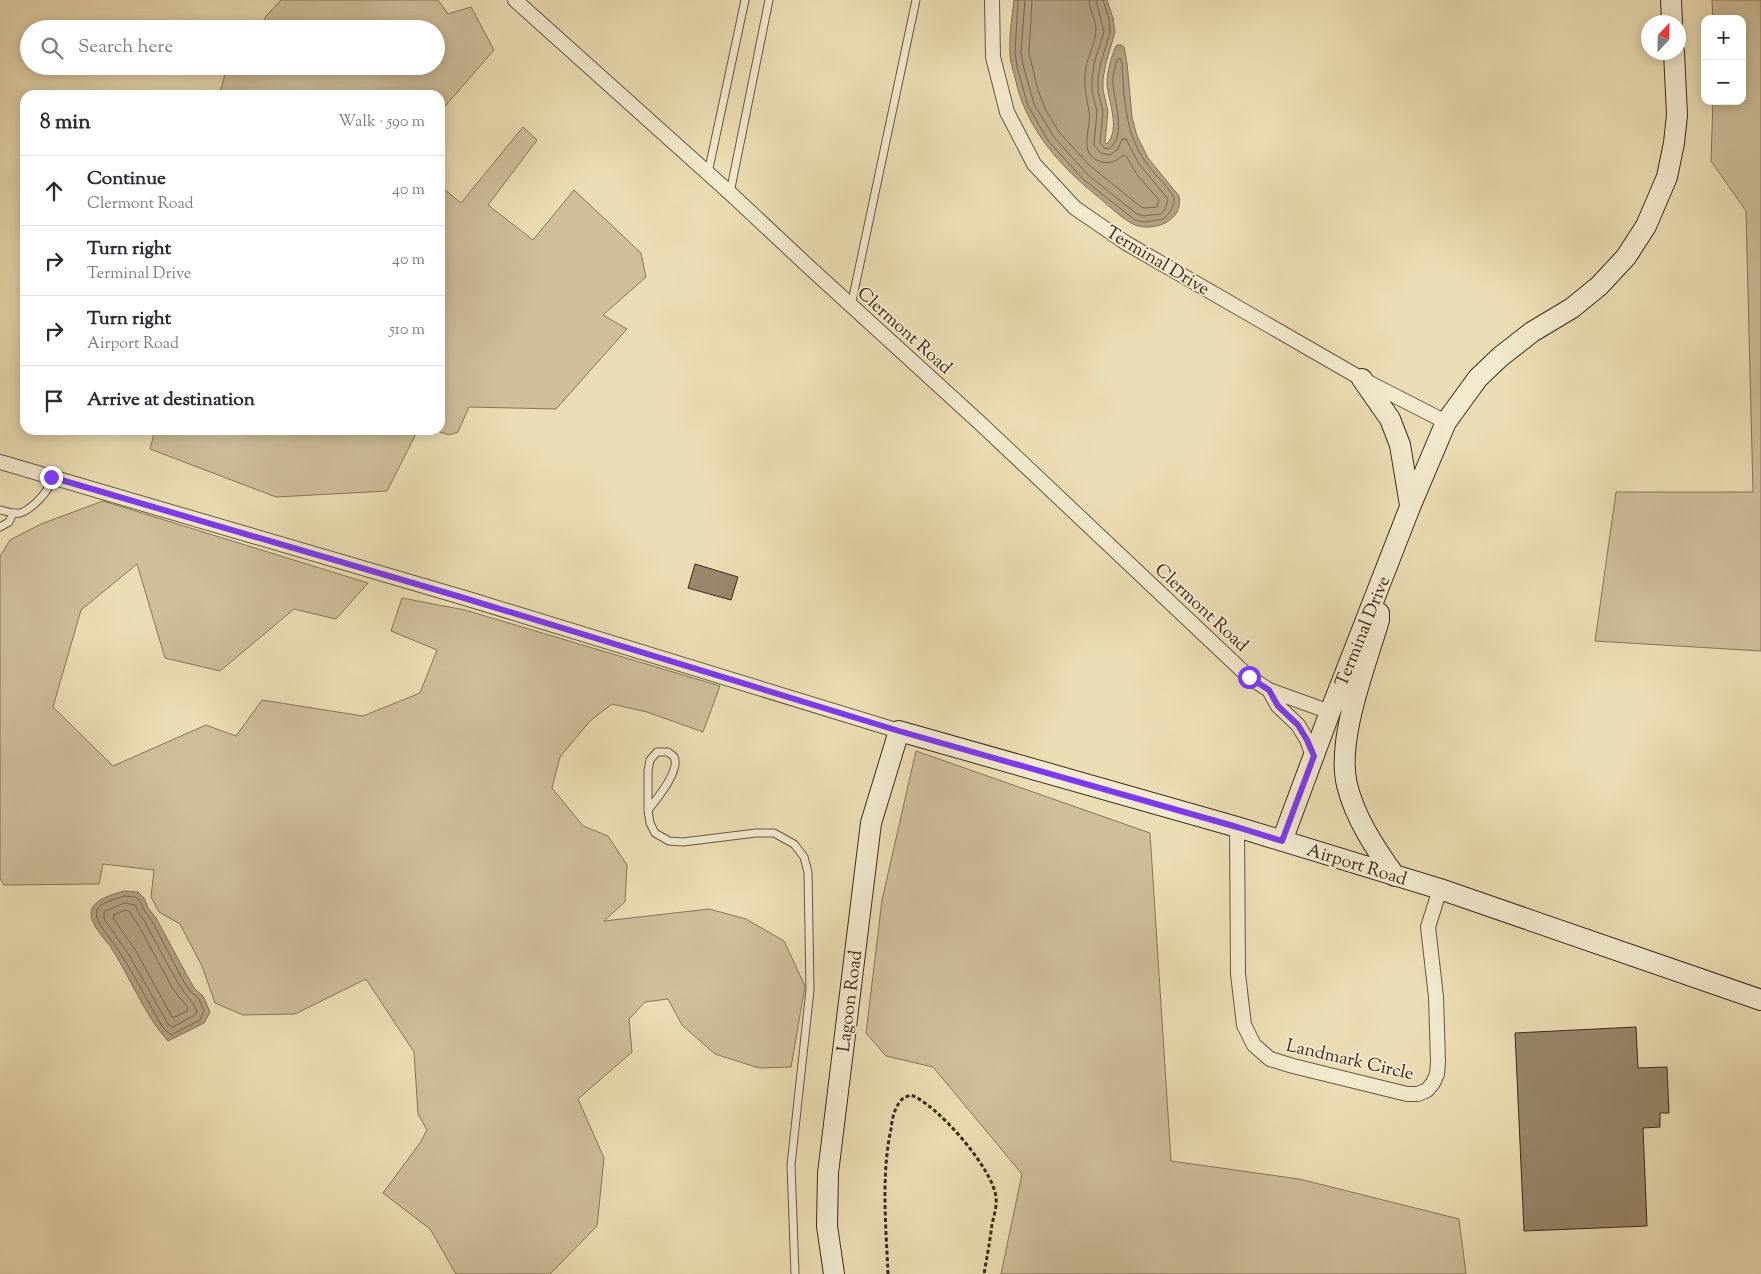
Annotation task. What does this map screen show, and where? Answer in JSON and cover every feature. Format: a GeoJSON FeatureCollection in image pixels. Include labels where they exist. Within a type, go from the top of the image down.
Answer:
{"type":"FeatureCollection","features":[{"type":"Feature","properties":{"kind":"street","name":"Clermont Road"},"geometry":{"type":"LineString","coordinates":[[514,0],[708,173],[980,423],[1249,677],[1269,690],[1330,712]]}},
{"type":"Feature","properties":{"kind":"street","name":"Terminal Drive"},"geometry":{"type":"LineString","coordinates":[[992,0],[993,57],[1007,112],[1034,164],[1075,208],[1126,244],[1362,378],[1446,422]]}},
{"type":"Feature","properties":{"kind":"street"},"geometry":{"type":"LineString","coordinates":[[1671,0],[1672,15]]}},
{"type":"Feature","properties":{"kind":"street","name":"Terminal Drive"},"geometry":{"type":"LineString","coordinates":[[1282,841],[1410,507],[1446,422],[1478,378],[1500,356],[1532,332],[1572,308],[1599,286],[1626,256],[1646,226],[1667,177],[1674,143],[1677,115],[1674,60]]}},
{"type":"Feature","properties":{"kind":"street"},"geometry":{"type":"LineString","coordinates":[[1362,378],[1390,419],[1400,445],[1410,507]]}},
{"type":"Feature","properties":{"kind":"street","name":"Airport Road"},"geometry":{"type":"LineString","coordinates":[[0,462],[464,598],[899,731],[1237,827],[1440,889],[1761,1000]]}},
{"type":"Feature","properties":{"kind":"street"},"geometry":{"type":"LineString","coordinates":[[1378,590],[1379,620],[1354,704],[1347,733],[1344,757],[1346,782],[1353,804],[1376,849],[1395,876]]}},
{"type":"Feature","properties":{"kind":"street","name":"Clermont Road"},"geometry":{"type":"LineString","coordinates":[[1269,690],[1278,706],[1298,725],[1314,756]]}},
{"type":"Feature","properties":{"kind":"street","name":"Lagoon Road"},"geometry":{"type":"LineString","coordinates":[[834,1274],[827,1226],[829,1163],[872,823],[899,731]]}},
{"type":"Feature","properties":{"kind":"street","name":"Landmark Circle"},"geometry":{"type":"LineString","coordinates":[[1237,827],[1238,974],[1244,1024],[1254,1045],[1270,1059],[1407,1094],[1418,1094],[1426,1090],[1433,1083],[1437,1074],[1438,1062],[1436,997],[1428,927],[1440,889]]}},
{"type":"Feature","properties":{"kind":"lane"},"geometry":{"type":"LineString","coordinates":[[708,173],[745,0]]}},
{"type":"Feature","properties":{"kind":"lane"},"geometry":{"type":"LineString","coordinates":[[730,193],[769,0]]}},
{"type":"Feature","properties":{"kind":"lane"},"geometry":{"type":"LineString","coordinates":[[851,306],[916,0]]}},
{"type":"Feature","properties":{"kind":"lane"},"geometry":{"type":"LineString","coordinates":[[0,510],[20,513],[41,497],[48,488],[51,477]]}},
{"type":"Feature","properties":{"kind":"lane"},"geometry":{"type":"LineString","coordinates":[[0,527],[9,522],[13,513]]}},
{"type":"Feature","properties":{"kind":"lane"},"geometry":{"type":"LineString","coordinates":[[648,810],[660,795],[675,767],[674,758],[668,752],[657,752],[650,760],[648,771],[648,810],[650,823],[655,833],[669,840],[683,842],[756,833],[774,833],[794,844],[804,858],[808,872],[810,990],[791,1164],[795,1274]]}},
{"type":"Feature","properties":{"kind":"path"},"geometry":{"type":"LineString","coordinates":[[888,1274],[884,1191],[887,1145],[893,1118],[899,1104],[904,1098],[912,1095],[921,1098],[928,1104],[961,1138],[979,1161],[992,1185],[996,1197],[995,1209],[984,1274]]}},
{"type":"Feature","properties":{"kind":"shaded area"},"geometry":{"type":"Polygon","coordinates":[[[281,0],[438,0],[448,14],[471,7],[494,50],[445,106],[445,90],[221,90],[225,75],[445,75],[445,20],[264,20],[281,0]]]}},
{"type":"Feature","properties":{"kind":"shaded area"},"geometry":{"type":"Polygon","coordinates":[[[1712,0],[1761,0],[1761,651],[1595,641],[1616,492],[1753,492],[1746,211],[1711,161],[1713,105],[1746,105],[1746,15],[1713,15],[1712,0]]]}},
{"type":"Feature","properties":{"kind":"shaded area"},"geometry":{"type":"Polygon","coordinates":[[[523,127],[537,140],[488,205],[533,240],[574,190],[641,253],[646,277],[603,315],[627,329],[556,409],[469,407],[458,432],[449,435],[445,434],[445,190],[461,203],[523,127]]]}},
{"type":"Feature","properties":{"kind":"shaded area"},"geometry":{"type":"Polygon","coordinates":[[[154,435],[415,435],[387,491],[276,497],[150,449],[154,435]]]}},
{"type":"Feature","properties":{"kind":"shaded area"},"geometry":{"type":"Polygon","coordinates":[[[103,501],[368,583],[336,619],[294,609],[220,671],[165,658],[137,564],[81,610],[53,707],[113,766],[206,725],[236,736],[262,700],[363,716],[420,693],[437,650],[391,631],[402,598],[465,610],[720,686],[703,732],[647,712],[612,704],[590,721],[560,757],[552,788],[583,826],[608,836],[627,865],[625,902],[604,921],[709,909],[746,919],[784,941],[805,986],[791,1067],[759,1068],[715,1054],[682,1025],[668,999],[645,1002],[629,1019],[632,1052],[578,1099],[604,1158],[597,1226],[550,1274],[456,1274],[430,1229],[383,1193],[420,1143],[427,1130],[418,1114],[414,1052],[366,979],[295,1014],[243,1015],[215,1003],[202,966],[180,924],[159,912],[151,897],[154,870],[103,864],[99,884],[4,885],[0,878],[0,556],[10,540],[41,524],[103,501]]]}},
{"type":"Feature","properties":{"kind":"shaded area"},"geometry":{"type":"Polygon","coordinates":[[[916,751],[1150,833],[1171,1161],[1299,1179],[1459,1219],[1466,1274],[1001,1274],[1022,1174],[933,1067],[886,1056],[866,1033],[882,900],[916,751]]]}},
{"type":"Feature","properties":{"kind":"water"},"geometry":{"type":"Polygon","coordinates":[[[1014,0],[1107,0],[1115,32],[1103,79],[1103,90],[1108,111],[1105,142],[1107,144],[1113,130],[1113,115],[1107,83],[1108,74],[1115,48],[1117,45],[1121,45],[1124,47],[1127,63],[1132,117],[1137,136],[1148,158],[1179,196],[1177,212],[1172,218],[1151,227],[1135,225],[1125,219],[1070,172],[1058,160],[1038,133],[1022,102],[1011,61],[1010,40],[1014,0]]]}},
{"type":"Feature","properties":{"kind":"water"},"geometry":{"type":"Polygon","coordinates":[[[124,891],[138,892],[144,898],[195,989],[203,996],[210,1012],[204,1023],[168,1041],[159,1031],[110,946],[93,922],[92,908],[99,901],[124,891]]]}},
{"type":"Feature","properties":{"kind":"building"},"geometry":{"type":"Polygon","coordinates":[[[695,564],[738,577],[731,600],[688,588],[695,564]]]}},
{"type":"Feature","properties":{"kind":"building"},"geometry":{"type":"Polygon","coordinates":[[[1636,1027],[1638,1068],[1667,1067],[1669,1113],[1660,1113],[1660,1127],[1643,1128],[1647,1226],[1524,1231],[1515,1033],[1636,1027]]]}},
{"type":"Feature","properties":{"kind":"route"},"geometry":{"type":"LineString","coordinates":[[51,477],[464,598],[899,731],[1282,841],[1314,756],[1298,725],[1278,706],[1269,690],[1249,677]]}}]}
